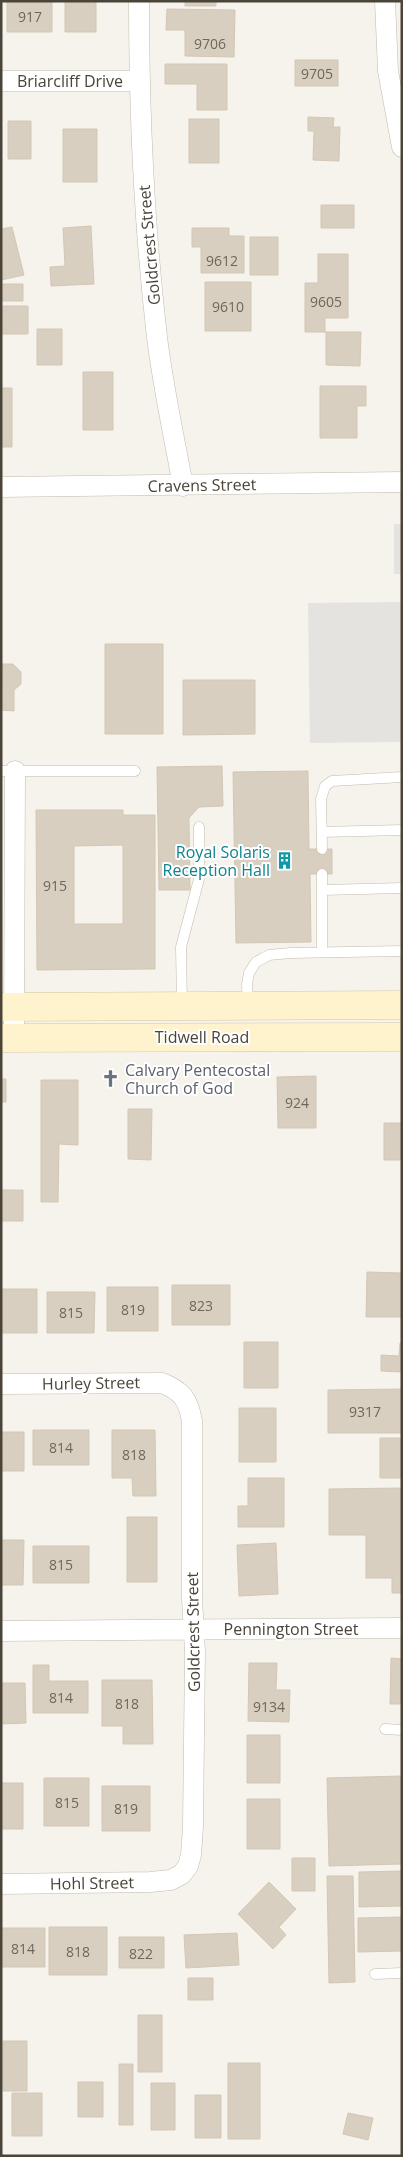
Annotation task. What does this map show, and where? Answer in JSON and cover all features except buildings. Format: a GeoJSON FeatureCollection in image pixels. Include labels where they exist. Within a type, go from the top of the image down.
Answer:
{"type":"FeatureCollection","features":[{"type":"Feature","properties":{"kind":"main road","name":"Tidwell Road"},"geometry":{"type":"LineString","coordinates":[[8,1007],[402,1005]]}},
{"type":"Feature","properties":{"kind":"main road"},"geometry":{"type":"LineString","coordinates":[[234,1038],[241,1006]]}},
{"type":"Feature","properties":{"kind":"main road","name":"Tidwell Road"},"geometry":{"type":"LineString","coordinates":[[8,1038],[402,1036]]}},
{"type":"Feature","properties":{"kind":"street","name":"Goldcrest Street"},"geometry":{"type":"LineString","coordinates":[[140,1],[139,81],[150,272],[158,339],[183,486]]}},
{"type":"Feature","properties":{"kind":"street"},"geometry":{"type":"LineString","coordinates":[[384,1],[388,71],[402,147]]}},
{"type":"Feature","properties":{"kind":"street","name":"Briarcliff Drive"},"geometry":{"type":"LineString","coordinates":[[1,81],[139,81]]}},
{"type":"Feature","properties":{"kind":"street","name":"Cravens Street"},"geometry":{"type":"LineString","coordinates":[[1,487],[402,482]]}},
{"type":"Feature","properties":{"kind":"street"},"geometry":{"type":"LineString","coordinates":[[8,771],[8,1038]]}},
{"type":"Feature","properties":{"kind":"street","name":"Hurley Street"},"geometry":{"type":"LineString","coordinates":[[1,1384],[162,1383],[178,1391]]}},
{"type":"Feature","properties":{"kind":"street","name":"Goldcrest Street"},"geometry":{"type":"LineString","coordinates":[[178,1391],[189,1406],[192,1421],[193,1827],[188,1866],[182,1874]]}},
{"type":"Feature","properties":{"kind":"street","name":"Pennington Street"},"geometry":{"type":"LineString","coordinates":[[1,1631],[402,1628]]}},
{"type":"Feature","properties":{"kind":"street","name":"Hohl Street"},"geometry":{"type":"LineString","coordinates":[[1,1884],[150,1882],[170,1880],[182,1874]]}},
{"type":"Feature","properties":{"kind":"lane"},"geometry":{"type":"LineString","coordinates":[[8,771],[135,771]]}},
{"type":"Feature","properties":{"kind":"lane"},"geometry":{"type":"LineString","coordinates":[[322,849],[321,800],[325,786],[332,781],[402,777]]}},
{"type":"Feature","properties":{"kind":"lane"},"geometry":{"type":"LineString","coordinates":[[182,1006],[181,947],[199,879],[199,827]]}},
{"type":"Feature","properties":{"kind":"lane"},"geometry":{"type":"LineString","coordinates":[[322,832],[402,830]]}},
{"type":"Feature","properties":{"kind":"lane"},"geometry":{"type":"LineString","coordinates":[[322,874],[322,952]]}},
{"type":"Feature","properties":{"kind":"lane"},"geometry":{"type":"LineString","coordinates":[[322,890],[402,888]]}},
{"type":"Feature","properties":{"kind":"lane"},"geometry":{"type":"LineString","coordinates":[[241,1006],[249,973],[256,962],[268,955],[402,951]]}},
{"type":"Feature","properties":{"kind":"lane"},"geometry":{"type":"LineString","coordinates":[[385,1729],[402,1730]]}},
{"type":"Feature","properties":{"kind":"lane"},"geometry":{"type":"LineString","coordinates":[[375,1974],[402,1973]]}},
{"type":"Feature","properties":{"kind":"shaded area"},"geometry":{"type":"Polygon","coordinates":[[[394,524],[402,524],[402,574],[394,574],[394,524]]]}},
{"type":"Feature","properties":{"kind":"shaded area"},"geometry":{"type":"Polygon","coordinates":[[[402,602],[402,742],[310,743],[308,603],[402,602]]]}},
{"type":"Feature","properties":{"kind":"place","name":"Royal Solaris Reception Hall"},"geometry":{"type":"Point","coordinates":[284,861]}},
{"type":"Feature","properties":{"kind":"place","name":"Calvary Pentecostal Church of God"},"geometry":{"type":"Point","coordinates":[111,1079]}}]}
